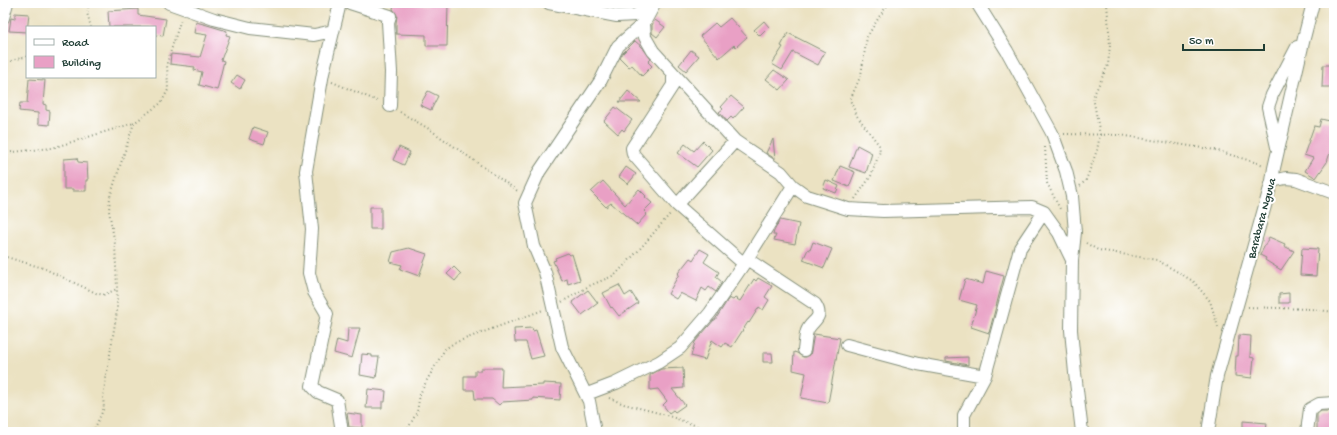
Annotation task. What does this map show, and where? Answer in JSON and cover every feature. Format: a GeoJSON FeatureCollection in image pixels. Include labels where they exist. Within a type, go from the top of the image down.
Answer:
{"type":"FeatureCollection","features":[{"type":"Feature","properties":{"kind":"street"},"geometry":{"type":"LineString","coordinates":[[3,18],[7,3]]}},
{"type":"Feature","properties":{"kind":"street"},"geometry":{"type":"LineString","coordinates":[[169,3],[214,19],[250,28],[314,35],[333,31]]}},
{"type":"Feature","properties":{"kind":"street"},"geometry":{"type":"LineString","coordinates":[[340,3],[323,73],[306,171],[312,229],[308,273],[314,292],[327,314],[312,386],[318,392],[337,400],[342,432]]}},
{"type":"Feature","properties":{"kind":"street"},"geometry":{"type":"LineString","coordinates":[[350,3],[390,16],[388,22],[391,72],[390,106]]}},
{"type":"Feature","properties":{"kind":"street"},"geometry":{"type":"LineString","coordinates":[[549,3],[616,16],[635,15],[654,4]]}},
{"type":"Feature","properties":{"kind":"street"},"geometry":{"type":"LineString","coordinates":[[977,3],[1007,50],[1051,131],[1066,170],[1072,196],[1075,232],[1072,260],[1071,330],[1082,432]]}},
{"type":"Feature","properties":{"kind":"street","name":"Barabara Nguva"},"geometry":{"type":"LineString","coordinates":[[1208,432],[1217,376],[1272,182],[1313,3]]}},
{"type":"Feature","properties":{"kind":"street"},"geometry":{"type":"LineString","coordinates":[[595,432],[590,400],[591,393],[562,347],[545,272],[534,246],[526,203],[539,172],[601,80],[618,46],[644,23],[654,4]]}},
{"type":"Feature","properties":{"kind":"street"},"geometry":{"type":"LineString","coordinates":[[616,16],[634,32]]}},
{"type":"Feature","properties":{"kind":"street"},"geometry":{"type":"LineString","coordinates":[[644,23],[645,37],[653,51],[735,141],[781,172],[793,186],[807,196],[848,209],[883,211],[1032,207],[1044,212],[1059,233],[1072,260]]}},
{"type":"Feature","properties":{"kind":"street"},"geometry":{"type":"LineString","coordinates":[[1278,151],[1268,107],[1272,95],[1300,41],[1304,38]]}},
{"type":"Feature","properties":{"kind":"street"},"geometry":{"type":"LineString","coordinates":[[673,73],[673,85],[632,148],[633,154],[677,205],[745,261],[815,304],[819,309],[818,318],[808,330],[804,350]]}},
{"type":"Feature","properties":{"kind":"street"},"geometry":{"type":"LineString","coordinates":[[677,205],[735,141]]}},
{"type":"Feature","properties":{"kind":"street"},"geometry":{"type":"LineString","coordinates":[[1272,182],[1286,178],[1296,179],[1334,193]]}},
{"type":"Feature","properties":{"kind":"street"},"geometry":{"type":"LineString","coordinates":[[591,393],[616,383],[658,362],[680,348],[710,313],[793,186]]}},
{"type":"Feature","properties":{"kind":"street"},"geometry":{"type":"LineString","coordinates":[[964,432],[964,415],[985,376],[1020,248],[1044,212]]}},
{"type":"Feature","properties":{"kind":"street"},"geometry":{"type":"LineString","coordinates":[[847,345],[918,364],[985,376]]}},
{"type":"Feature","properties":{"kind":"street"},"geometry":{"type":"LineString","coordinates":[[1307,432],[1310,409],[1319,404],[1334,403]]}},
{"type":"Feature","properties":{"kind":"path"},"geometry":{"type":"LineString","coordinates":[[89,3],[87,13],[91,26]]}},
{"type":"Feature","properties":{"kind":"path"},"geometry":{"type":"LineString","coordinates":[[848,209],[871,176],[880,151],[879,145],[857,116],[850,100],[861,75],[867,37],[889,3]]}},
{"type":"Feature","properties":{"kind":"path"},"geometry":{"type":"LineString","coordinates":[[1072,196],[1086,180],[1097,150],[1100,135],[1093,97],[1108,65],[1110,45],[1107,3]]}},
{"type":"Feature","properties":{"kind":"path"},"geometry":{"type":"LineString","coordinates":[[3,153],[52,148],[134,123],[161,103],[168,90],[167,63],[185,9]]}},
{"type":"Feature","properties":{"kind":"path"},"geometry":{"type":"LineString","coordinates":[[3,62],[26,56]]}},
{"type":"Feature","properties":{"kind":"path"},"geometry":{"type":"LineString","coordinates":[[323,73],[330,81],[390,106],[429,129],[518,191],[526,203]]}},
{"type":"Feature","properties":{"kind":"path"},"geometry":{"type":"LineString","coordinates":[[92,432],[104,408],[102,397],[116,311],[117,288],[115,244],[109,211],[110,197],[134,123]]}},
{"type":"Feature","properties":{"kind":"path"},"geometry":{"type":"LineString","coordinates":[[1064,216],[1047,183],[1044,147],[1051,131],[1120,135],[1215,150],[1274,168]]}},
{"type":"Feature","properties":{"kind":"path"},"geometry":{"type":"LineString","coordinates":[[406,432],[417,412],[420,394],[445,349],[454,343],[553,307],[589,286],[615,275],[638,252],[677,205]]}},
{"type":"Feature","properties":{"kind":"path"},"geometry":{"type":"LineString","coordinates":[[1075,232],[1087,245],[1098,250],[1157,260],[1193,281],[1210,301],[1219,329]]}},
{"type":"Feature","properties":{"kind":"path"},"geometry":{"type":"LineString","coordinates":[[3,256],[43,268],[103,295],[117,288]]}},
{"type":"Feature","properties":{"kind":"path"},"geometry":{"type":"LineString","coordinates":[[1237,307],[1312,308],[1334,312]]}},
{"type":"Feature","properties":{"kind":"path"},"geometry":{"type":"LineString","coordinates":[[591,393],[624,404],[666,415],[714,432]]}},
{"type":"Feature","properties":{"kind":"building"},"geometry":{"type":"Polygon","coordinates":[[[394,3],[428,5],[428,3],[448,3],[447,46],[426,46],[426,35],[396,34],[397,15],[393,9],[394,3]]]}},
{"type":"Feature","properties":{"kind":"building"},"geometry":{"type":"Polygon","coordinates":[[[138,9],[138,15],[166,19],[163,36],[156,35],[156,26],[109,26],[108,11],[138,9]]]}},
{"type":"Feature","properties":{"kind":"building"},"geometry":{"type":"Polygon","coordinates":[[[15,13],[29,14],[26,32],[9,31],[11,18],[15,19],[15,13]]]}},
{"type":"Feature","properties":{"kind":"building"},"geometry":{"type":"Polygon","coordinates":[[[730,18],[747,37],[736,47],[734,45],[719,58],[700,36],[715,23],[719,27],[730,18]]]}},
{"type":"Feature","properties":{"kind":"building"},"geometry":{"type":"Polygon","coordinates":[[[655,20],[665,27],[657,37],[652,33],[652,25],[655,20]]]}},
{"type":"Feature","properties":{"kind":"building"},"geometry":{"type":"Polygon","coordinates":[[[764,21],[769,27],[760,36],[754,30],[764,21]]]}},
{"type":"Feature","properties":{"kind":"building"},"geometry":{"type":"Polygon","coordinates":[[[196,22],[227,31],[226,35],[230,36],[221,60],[224,61],[217,90],[199,85],[202,72],[194,70],[195,67],[170,64],[171,54],[200,57],[207,35],[194,33],[196,22]]]}},
{"type":"Feature","properties":{"kind":"building"},"geometry":{"type":"Polygon","coordinates":[[[788,33],[825,52],[818,65],[793,52],[782,70],[772,64],[783,47],[781,46],[788,33]]]}},
{"type":"Feature","properties":{"kind":"building"},"geometry":{"type":"Polygon","coordinates":[[[635,41],[642,47],[651,59],[648,62],[652,66],[642,76],[632,65],[629,67],[620,58],[635,41]]]}},
{"type":"Feature","properties":{"kind":"building"},"geometry":{"type":"Polygon","coordinates":[[[691,50],[699,56],[686,71],[679,65],[691,50]]]}},
{"type":"Feature","properties":{"kind":"building"},"geometry":{"type":"Polygon","coordinates":[[[1323,65],[1334,65],[1334,87],[1322,87],[1323,65]]]}},
{"type":"Feature","properties":{"kind":"building"},"geometry":{"type":"Polygon","coordinates":[[[774,70],[789,80],[780,90],[766,79],[774,70]]]}},
{"type":"Feature","properties":{"kind":"building"},"geometry":{"type":"Polygon","coordinates":[[[237,75],[245,80],[240,89],[231,83],[237,75]]]}},
{"type":"Feature","properties":{"kind":"building"},"geometry":{"type":"Polygon","coordinates":[[[29,79],[45,80],[43,104],[46,105],[46,110],[50,111],[49,125],[38,124],[38,113],[19,111],[20,103],[27,103],[29,79]]]}},
{"type":"Feature","properties":{"kind":"building"},"geometry":{"type":"Polygon","coordinates":[[[428,91],[438,96],[431,110],[420,105],[428,91]]]}},
{"type":"Feature","properties":{"kind":"building"},"geometry":{"type":"Polygon","coordinates":[[[628,91],[641,102],[619,102],[628,91]]]}},
{"type":"Feature","properties":{"kind":"building"},"geometry":{"type":"Polygon","coordinates":[[[731,96],[744,107],[733,119],[731,117],[727,121],[719,112],[723,109],[721,107],[731,96]]]}},
{"type":"Feature","properties":{"kind":"building"},"geometry":{"type":"Polygon","coordinates":[[[615,107],[632,120],[624,131],[622,129],[618,134],[604,121],[615,107]]]}},
{"type":"Feature","properties":{"kind":"building"},"geometry":{"type":"Polygon","coordinates":[[[1321,119],[1334,122],[1334,140],[1327,162],[1316,178],[1305,171],[1313,158],[1304,155],[1314,126],[1319,127],[1321,119]]]}},
{"type":"Feature","properties":{"kind":"building"},"geometry":{"type":"Polygon","coordinates":[[[253,127],[268,132],[264,144],[249,139],[253,127]]]}},
{"type":"Feature","properties":{"kind":"building"},"geometry":{"type":"Polygon","coordinates":[[[773,139],[775,159],[766,153],[773,139]]]}},
{"type":"Feature","properties":{"kind":"building"},"geometry":{"type":"Polygon","coordinates":[[[703,141],[712,150],[697,167],[678,153],[685,144],[694,151],[703,141]]]}},
{"type":"Feature","properties":{"kind":"building"},"geometry":{"type":"Polygon","coordinates":[[[857,145],[872,153],[866,173],[849,167],[857,145]]]}},
{"type":"Feature","properties":{"kind":"building"},"geometry":{"type":"Polygon","coordinates":[[[399,147],[410,152],[404,165],[393,160],[399,147]]]}},
{"type":"Feature","properties":{"kind":"building"},"geometry":{"type":"Polygon","coordinates":[[[77,158],[78,162],[87,163],[88,180],[86,180],[86,191],[64,189],[64,159],[77,158]]]}},
{"type":"Feature","properties":{"kind":"building"},"geometry":{"type":"Polygon","coordinates":[[[840,166],[855,172],[849,187],[834,181],[840,166]]]}},
{"type":"Feature","properties":{"kind":"building"},"geometry":{"type":"Polygon","coordinates":[[[626,167],[636,174],[628,184],[619,177],[626,167]]]}},
{"type":"Feature","properties":{"kind":"building"},"geometry":{"type":"Polygon","coordinates":[[[826,180],[839,186],[836,193],[823,188],[826,180]]]}},
{"type":"Feature","properties":{"kind":"building"},"geometry":{"type":"Polygon","coordinates":[[[603,181],[625,205],[639,189],[652,203],[644,211],[647,214],[637,225],[611,203],[606,207],[591,192],[603,181]]]}},
{"type":"Feature","properties":{"kind":"building"},"geometry":{"type":"Polygon","coordinates":[[[370,207],[381,207],[381,229],[370,229],[370,207]]]}},
{"type":"Feature","properties":{"kind":"building"},"geometry":{"type":"Polygon","coordinates":[[[780,220],[799,224],[795,244],[774,240],[776,235],[773,235],[774,231],[780,220]]]}},
{"type":"Feature","properties":{"kind":"building"},"geometry":{"type":"Polygon","coordinates":[[[1269,237],[1285,244],[1284,246],[1294,251],[1281,270],[1260,255],[1269,237]]]}},
{"type":"Feature","properties":{"kind":"building"},"geometry":{"type":"Polygon","coordinates":[[[813,242],[832,249],[824,268],[803,260],[808,249],[810,250],[813,242]]]}},
{"type":"Feature","properties":{"kind":"building"},"geometry":{"type":"Polygon","coordinates":[[[409,248],[427,254],[419,276],[400,269],[402,265],[390,262],[393,252],[409,248]]]}},
{"type":"Feature","properties":{"kind":"building"},"geometry":{"type":"Polygon","coordinates":[[[1302,248],[1318,249],[1316,276],[1300,275],[1302,248]]]}},
{"type":"Feature","properties":{"kind":"building"},"geometry":{"type":"Polygon","coordinates":[[[700,249],[709,254],[704,262],[719,272],[716,277],[722,282],[716,292],[709,287],[706,291],[702,288],[696,301],[680,293],[676,299],[668,294],[679,274],[678,273],[690,258],[693,260],[700,249]]]}},
{"type":"Feature","properties":{"kind":"building"},"geometry":{"type":"Polygon","coordinates":[[[568,253],[570,255],[572,254],[580,280],[568,284],[567,279],[562,281],[553,261],[556,260],[555,258],[568,253]]]}},
{"type":"Feature","properties":{"kind":"building"},"geometry":{"type":"Polygon","coordinates":[[[454,267],[461,274],[455,281],[447,274],[454,267]]]}},
{"type":"Feature","properties":{"kind":"building"},"geometry":{"type":"Polygon","coordinates":[[[986,271],[1004,276],[989,333],[971,327],[977,305],[959,300],[965,279],[983,284],[986,271]]]}},
{"type":"Feature","properties":{"kind":"building"},"geometry":{"type":"Polygon","coordinates":[[[758,278],[772,286],[765,297],[769,300],[763,310],[759,307],[732,347],[725,343],[722,347],[712,340],[705,360],[691,356],[695,342],[715,320],[729,298],[733,300],[735,298],[740,301],[754,279],[756,281],[758,278]]]}},
{"type":"Feature","properties":{"kind":"building"},"geometry":{"type":"Polygon","coordinates":[[[619,285],[625,296],[631,292],[638,303],[619,316],[612,307],[611,308],[603,293],[619,285]]]}},
{"type":"Feature","properties":{"kind":"building"},"geometry":{"type":"Polygon","coordinates":[[[588,290],[598,303],[582,315],[572,302],[588,290]]]}},
{"type":"Feature","properties":{"kind":"building"},"geometry":{"type":"Polygon","coordinates":[[[1289,293],[1289,303],[1279,303],[1279,294],[1289,293]]]}},
{"type":"Feature","properties":{"kind":"building"},"geometry":{"type":"Polygon","coordinates":[[[348,328],[360,328],[352,358],[334,353],[337,340],[347,343],[348,328]]]}},
{"type":"Feature","properties":{"kind":"building"},"geometry":{"type":"Polygon","coordinates":[[[532,328],[533,331],[536,330],[544,356],[531,359],[526,342],[515,342],[514,329],[532,328]]]}},
{"type":"Feature","properties":{"kind":"building"},"geometry":{"type":"Polygon","coordinates":[[[814,334],[840,338],[828,403],[801,398],[806,373],[793,370],[794,352],[803,357],[810,355],[814,334]]]}},
{"type":"Feature","properties":{"kind":"building"},"geometry":{"type":"Polygon","coordinates":[[[1239,335],[1251,336],[1250,357],[1254,358],[1252,378],[1235,376],[1239,335]]]}},
{"type":"Feature","properties":{"kind":"building"},"geometry":{"type":"Polygon","coordinates":[[[763,353],[772,353],[773,362],[763,362],[763,353]]]}},
{"type":"Feature","properties":{"kind":"building"},"geometry":{"type":"Polygon","coordinates":[[[362,354],[372,355],[372,357],[379,357],[376,378],[360,375],[362,354]]]}},
{"type":"Feature","properties":{"kind":"building"},"geometry":{"type":"Polygon","coordinates":[[[968,357],[968,365],[946,361],[946,358],[968,357]]]}},
{"type":"Feature","properties":{"kind":"building"},"geometry":{"type":"Polygon","coordinates":[[[481,368],[502,368],[501,387],[543,385],[543,383],[561,384],[560,400],[533,398],[533,400],[502,402],[499,405],[492,399],[475,399],[474,390],[464,390],[464,376],[475,376],[475,371],[481,371],[481,368]]]}},
{"type":"Feature","properties":{"kind":"building"},"geometry":{"type":"Polygon","coordinates":[[[683,368],[684,388],[672,389],[685,405],[675,412],[673,410],[669,413],[663,405],[667,401],[658,389],[650,390],[650,375],[661,369],[683,368]]]}},
{"type":"Feature","properties":{"kind":"building"},"geometry":{"type":"Polygon","coordinates":[[[368,389],[386,391],[385,402],[382,402],[382,408],[366,408],[368,389]]]}},
{"type":"Feature","properties":{"kind":"building"},"geometry":{"type":"Polygon","coordinates":[[[1321,411],[1334,411],[1334,432],[1317,432],[1317,414],[1321,411]]]}},
{"type":"Feature","properties":{"kind":"building"},"geometry":{"type":"Polygon","coordinates":[[[347,413],[362,415],[362,428],[349,427],[347,413]]]}},
{"type":"Feature","properties":{"kind":"building"},"geometry":{"type":"Polygon","coordinates":[[[1243,421],[1267,423],[1266,432],[1243,432],[1243,421]]]}}]}
